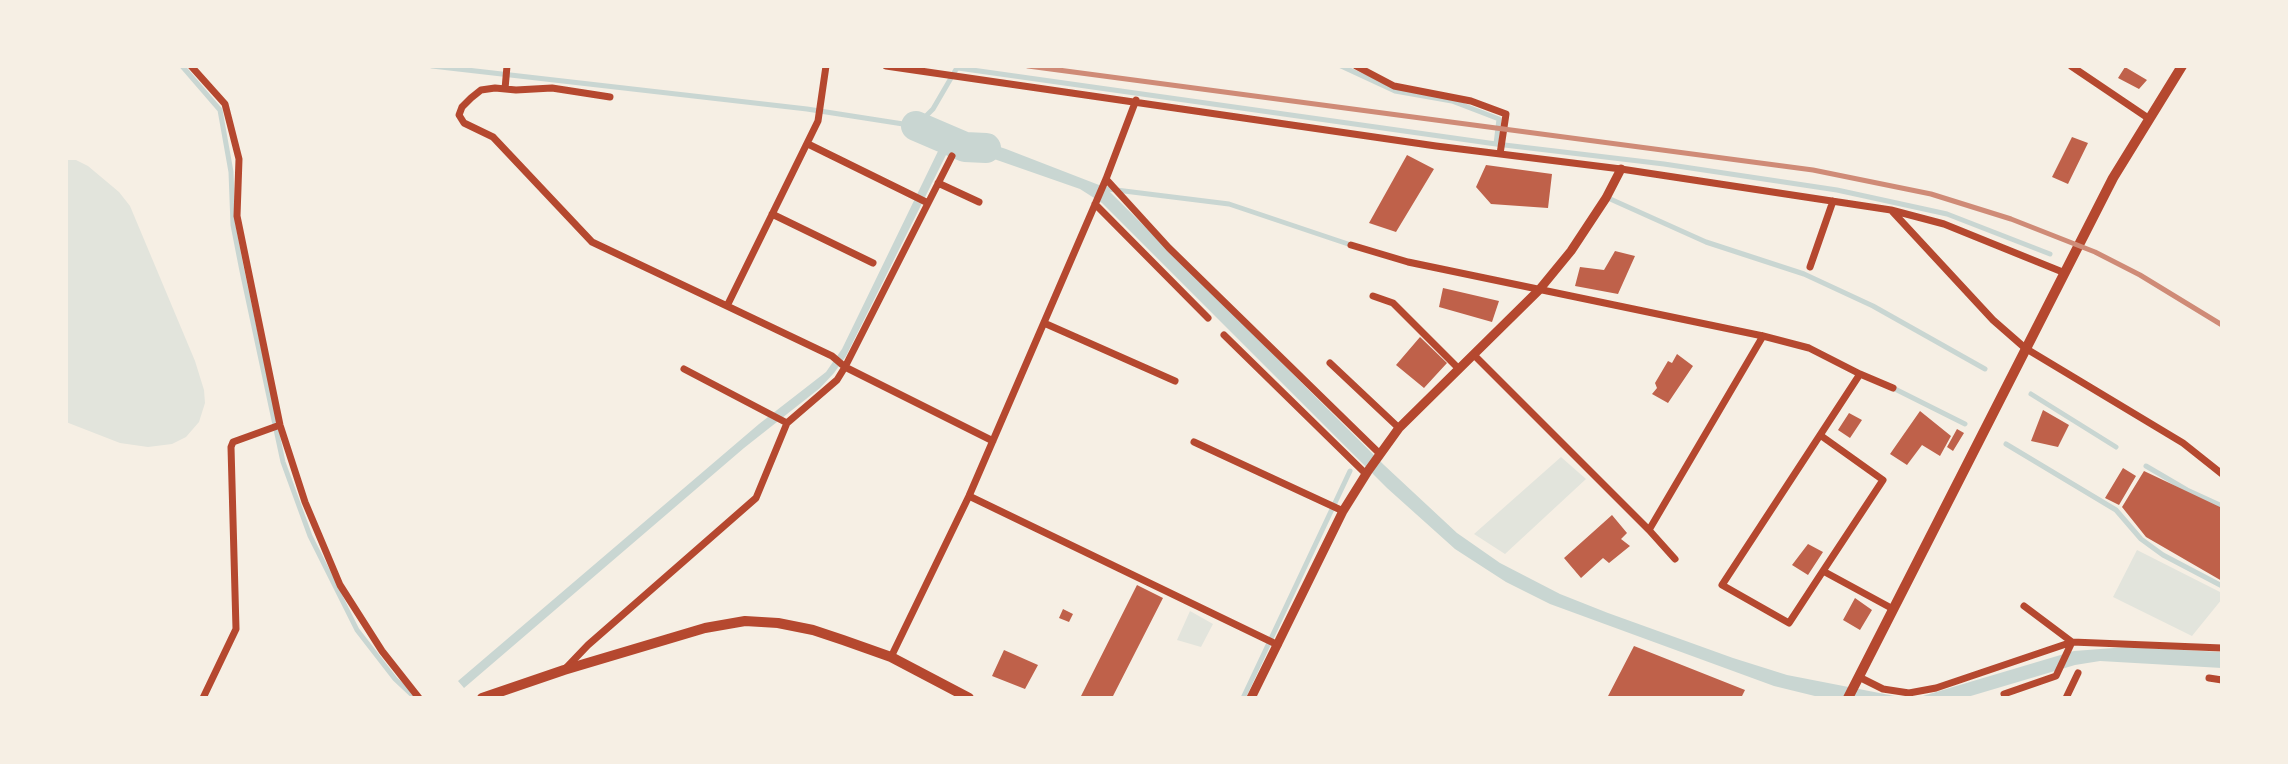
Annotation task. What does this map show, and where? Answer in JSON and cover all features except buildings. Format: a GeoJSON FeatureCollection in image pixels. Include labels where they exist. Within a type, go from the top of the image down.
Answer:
{"type":"FeatureCollection","features":[{"type":"Feature","properties":{"kind":"main road"},"geometry":{"type":"LineString","coordinates":[[1848,698],[2113,178],[2182,66]]}},
{"type":"Feature","properties":{"kind":"main road"},"geometry":{"type":"LineString","coordinates":[[482,698],[705,628],[745,621],[813,630],[891,657],[969,698]]}},
{"type":"Feature","properties":{"kind":"street"},"geometry":{"type":"LineString","coordinates":[[191,66],[225,104],[239,159],[237,216],[276,427],[340,585],[382,651],[419,698]]}},
{"type":"Feature","properties":{"kind":"street"},"geometry":{"type":"LineString","coordinates":[[505,85],[507,66]]}},
{"type":"Feature","properties":{"kind":"street"},"geometry":{"type":"LineString","coordinates":[[727,306],[818,121],[826,66]]}},
{"type":"Feature","properties":{"kind":"street"},"geometry":{"type":"LineString","coordinates":[[886,66],[1501,148],[1891,210],[1944,224],[2065,273]]}},
{"type":"Feature","properties":{"kind":"street"},"geometry":{"type":"LineString","coordinates":[[1356,66],[1394,86],[1471,101],[1506,114],[1501,148]]}},
{"type":"Feature","properties":{"kind":"street"},"geometry":{"type":"LineString","coordinates":[[2071,66],[2148,118]]}},
{"type":"Feature","properties":{"kind":"street"},"geometry":{"type":"LineString","coordinates":[[610,97],[505,85],[481,90],[462,107],[459,115],[464,123],[493,137],[592,242],[832,356],[844,366],[993,441]]}},
{"type":"Feature","properties":{"kind":"street"},"geometry":{"type":"LineString","coordinates":[[891,657],[969,496],[1096,202],[1136,100]]}},
{"type":"Feature","properties":{"kind":"street"},"geometry":{"type":"LineString","coordinates":[[808,144],[927,202]]}},
{"type":"Feature","properties":{"kind":"street"},"geometry":{"type":"LineString","coordinates":[[564,670],[588,645],[756,498],[786,422],[837,380],[952,156]]}},
{"type":"Feature","properties":{"kind":"street"},"geometry":{"type":"LineString","coordinates":[[1251,698],[1343,511],[1379,455],[1399,428],[1539,290],[1571,251],[1621,169]]}},
{"type":"Feature","properties":{"kind":"street"},"geometry":{"type":"LineString","coordinates":[[1104,182],[1379,455]]}},
{"type":"Feature","properties":{"kind":"street"},"geometry":{"type":"LineString","coordinates":[[938,183],[979,202]]}},
{"type":"Feature","properties":{"kind":"street"},"geometry":{"type":"LineString","coordinates":[[1810,267],[1833,201]]}},
{"type":"Feature","properties":{"kind":"street"},"geometry":{"type":"LineString","coordinates":[[1096,202],[1208,318]]}},
{"type":"Feature","properties":{"kind":"street"},"geometry":{"type":"LineString","coordinates":[[1891,210],[1993,320],[2025,348],[2183,443],[2222,474]]}},
{"type":"Feature","properties":{"kind":"street"},"geometry":{"type":"LineString","coordinates":[[772,214],[873,263]]}},
{"type":"Feature","properties":{"kind":"street"},"geometry":{"type":"LineString","coordinates":[[1351,245],[1408,262],[1809,348],[1893,388]]}},
{"type":"Feature","properties":{"kind":"street"},"geometry":{"type":"LineString","coordinates":[[1373,296],[1393,303],[1459,369]]}},
{"type":"Feature","properties":{"kind":"street"},"geometry":{"type":"LineString","coordinates":[[1044,323],[1175,381]]}},
{"type":"Feature","properties":{"kind":"street"},"geometry":{"type":"LineString","coordinates":[[1224,335],[1367,473]]}},
{"type":"Feature","properties":{"kind":"street"},"geometry":{"type":"LineString","coordinates":[[1649,530],[1763,336]]}},
{"type":"Feature","properties":{"kind":"street"},"geometry":{"type":"LineString","coordinates":[[1474,355],[1675,559]]}},
{"type":"Feature","properties":{"kind":"street"},"geometry":{"type":"LineString","coordinates":[[1330,363],[1399,428]]}},
{"type":"Feature","properties":{"kind":"street"},"geometry":{"type":"LineString","coordinates":[[684,369],[786,422]]}},
{"type":"Feature","properties":{"kind":"street"},"geometry":{"type":"LineString","coordinates":[[1820,435],[1883,480],[1789,623],[1722,585],[1820,435],[1860,374]]}},
{"type":"Feature","properties":{"kind":"street"},"geometry":{"type":"LineString","coordinates":[[203,698],[236,629],[231,447],[233,442],[276,427]]}},
{"type":"Feature","properties":{"kind":"street"},"geometry":{"type":"LineString","coordinates":[[1194,442],[1343,511]]}},
{"type":"Feature","properties":{"kind":"street"},"geometry":{"type":"LineString","coordinates":[[969,496],[1278,645]]}},
{"type":"Feature","properties":{"kind":"street"},"geometry":{"type":"LineString","coordinates":[[1823,571],[1893,609]]}},
{"type":"Feature","properties":{"kind":"street"},"geometry":{"type":"LineString","coordinates":[[2024,606],[2070,646]]}},
{"type":"Feature","properties":{"kind":"street"},"geometry":{"type":"LineString","coordinates":[[2004,694],[2056,676],[2070,646]]}},
{"type":"Feature","properties":{"kind":"street"},"geometry":{"type":"LineString","coordinates":[[1857,682],[1909,693],[1936,688],[2070,646],[2222,648]]}},
{"type":"Feature","properties":{"kind":"street"},"geometry":{"type":"LineString","coordinates":[[2066,698],[2078,673]]}},
{"type":"Feature","properties":{"kind":"street"},"geometry":{"type":"LineString","coordinates":[[2209,678],[2222,680]]}},
{"type":"Feature","properties":{"kind":"shaded area"},"geometry":{"type":"Polygon","coordinates":[[[950,137],[974,145],[985,142],[1006,149],[1109,191],[1384,465],[1457,533],[1500,563],[1560,594],[1733,658],[1787,675],[1905,698],[1823,698],[1774,686],[1550,604],[1506,582],[1455,549],[1387,488],[1102,203],[1080,189],[974,152],[950,147],[846,356],[834,373],[464,688],[458,681],[759,424],[826,372],[842,349],[941,145],[950,137]]]}},
{"type":"Feature","properties":{"kind":"shaded area"},"geometry":{"type":"Polygon","coordinates":[[[66,160],[76,160],[88,166],[119,192],[130,206],[195,361],[205,403],[199,422],[186,437],[172,444],[148,447],[120,443],[66,422],[66,160]]]}},
{"type":"Feature","properties":{"kind":"shaded area"},"geometry":{"type":"Polygon","coordinates":[[[1561,457],[1586,479],[1505,554],[1474,534],[1561,457]]]}},
{"type":"Feature","properties":{"kind":"shaded area"},"geometry":{"type":"Polygon","coordinates":[[[2137,550],[2222,593],[2222,599],[2192,636],[2113,597],[2137,550]]]}},
{"type":"Feature","properties":{"kind":"shaded area"},"geometry":{"type":"Polygon","coordinates":[[[1190,611],[1213,624],[1201,647],[1177,640],[1190,611]]]}},
{"type":"Feature","properties":{"kind":"shaded area"},"geometry":{"type":"Polygon","coordinates":[[[2127,647],[2222,652],[2222,668],[2100,661],[2075,665],[1964,698],[1916,698],[2074,651],[2127,647]]]}},
{"type":"Feature","properties":{"kind":"waterway"},"geometry":{"type":"LineString","coordinates":[[182,66],[220,110],[231,172],[233,225],[283,462],[310,536],[357,630],[395,679],[411,694]]}},
{"type":"Feature","properties":{"kind":"waterway"},"geometry":{"type":"LineString","coordinates":[[432,66],[807,109],[916,126],[933,109],[958,66]]}},
{"type":"Feature","properties":{"kind":"waterway"},"geometry":{"type":"LineString","coordinates":[[1341,66],[1395,91],[1452,101],[1499,119],[1496,144],[1664,164],[1837,190],[1947,214],[2050,254]]}},
{"type":"Feature","properties":{"kind":"waterway"},"geometry":{"type":"LineString","coordinates":[[958,68],[1496,144]]}},
{"type":"Feature","properties":{"kind":"waterway"},"geometry":{"type":"LineString","coordinates":[[916,126],[965,147],[986,148]]}},
{"type":"Feature","properties":{"kind":"waterway"},"geometry":{"type":"LineString","coordinates":[[1100,188],[1229,204],[1351,245]]}},
{"type":"Feature","properties":{"kind":"waterway"},"geometry":{"type":"LineString","coordinates":[[1608,198],[1706,242],[1804,274],[1873,306],[1985,369]]}},
{"type":"Feature","properties":{"kind":"waterway"},"geometry":{"type":"LineString","coordinates":[[1893,388],[1965,424]]}},
{"type":"Feature","properties":{"kind":"waterway"},"geometry":{"type":"LineString","coordinates":[[2031,394],[2116,447]]}},
{"type":"Feature","properties":{"kind":"waterway"},"geometry":{"type":"LineString","coordinates":[[2006,444],[2116,510],[2141,539],[2163,555],[2222,586]]}},
{"type":"Feature","properties":{"kind":"waterway"},"geometry":{"type":"LineString","coordinates":[[2146,466],[2222,506]]}},
{"type":"Feature","properties":{"kind":"waterway"},"geometry":{"type":"LineString","coordinates":[[1243,698],[1350,471]]}},
{"type":"Feature","properties":{"kind":"railway"},"geometry":{"type":"LineString","coordinates":[[1028,66],[1813,170],[1931,194],[2011,219],[2095,252],[2140,275],[2222,325]]}}]}
